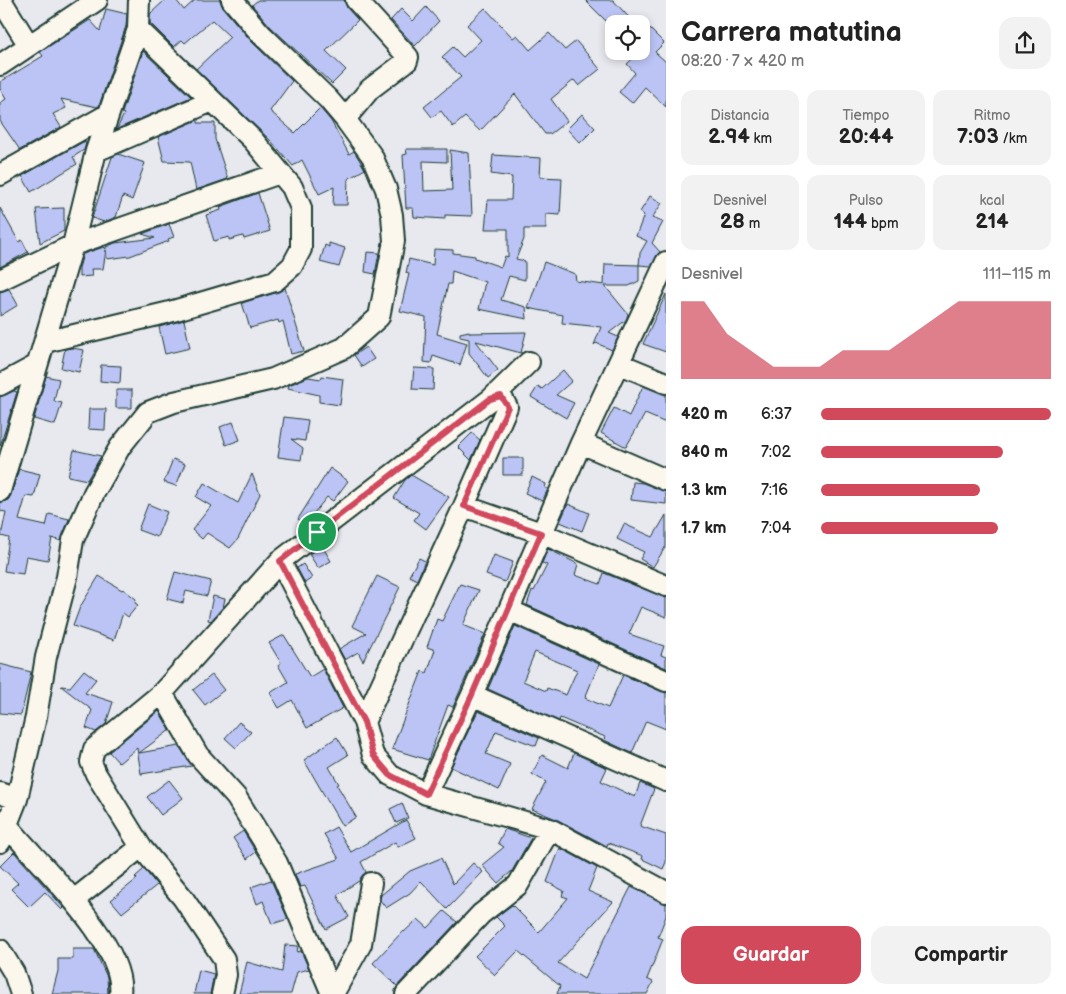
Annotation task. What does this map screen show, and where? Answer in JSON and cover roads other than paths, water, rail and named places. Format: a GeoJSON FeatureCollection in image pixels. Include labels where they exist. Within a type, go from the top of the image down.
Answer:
{"type":"FeatureCollection","features":[{"type":"Feature","properties":{"kind":"street"},"geometry":{"type":"LineString","coordinates":[[1,0],[28,44]]}},
{"type":"Feature","properties":{"kind":"street"},"geometry":{"type":"LineString","coordinates":[[0,65],[28,44],[97,0]]}},
{"type":"Feature","properties":{"kind":"street"},"geometry":{"type":"LineString","coordinates":[[0,491],[73,245],[96,151],[138,29],[139,0]]}},
{"type":"Feature","properties":{"kind":"street"},"geometry":{"type":"LineString","coordinates":[[120,994],[122,981],[113,959],[74,900],[3,833],[8,796],[36,717],[46,657],[67,577],[73,540],[94,492],[120,447],[148,412],[174,402],[273,379],[344,348],[379,317],[394,241],[392,215],[386,189],[372,156],[345,119],[261,34],[232,0]]}},
{"type":"Feature","properties":{"kind":"street"},"geometry":{"type":"LineString","coordinates":[[345,119],[370,89],[407,61],[408,57],[356,0]]}},
{"type":"Feature","properties":{"kind":"street"},"geometry":{"type":"LineString","coordinates":[[45,342],[166,313],[275,280],[292,266],[301,249],[301,208],[292,187],[253,140],[138,29]]}},
{"type":"Feature","properties":{"kind":"street"},"geometry":{"type":"LineString","coordinates":[[96,151],[212,101]]}},
{"type":"Feature","properties":{"kind":"street"},"geometry":{"type":"LineString","coordinates":[[0,175],[107,115]]}},
{"type":"Feature","properties":{"kind":"street"},"geometry":{"type":"LineString","coordinates":[[0,280],[73,245],[280,173]]}},
{"type":"Feature","properties":{"kind":"street"},"geometry":{"type":"LineString","coordinates":[[426,794],[472,695],[581,443],[620,364],[666,262]]}},
{"type":"Feature","properties":{"kind":"street"},"geometry":{"type":"LineString","coordinates":[[222,994],[226,975],[224,959],[182,898],[141,847],[96,774],[91,762],[94,749],[162,692],[280,561],[490,399],[529,362]]}},
{"type":"Feature","properties":{"kind":"street"},"geometry":{"type":"LineString","coordinates":[[620,364],[666,383]]}},
{"type":"Feature","properties":{"kind":"street"},"geometry":{"type":"LineString","coordinates":[[0,385],[37,365]]}},
{"type":"Feature","properties":{"kind":"street"},"geometry":{"type":"LineString","coordinates":[[364,722],[508,407],[501,396],[490,399]]}},
{"type":"Feature","properties":{"kind":"street"},"geometry":{"type":"LineString","coordinates":[[581,443],[666,480]]}},
{"type":"Feature","properties":{"kind":"street"},"geometry":{"type":"LineString","coordinates":[[464,506],[541,533],[666,586]]}},
{"type":"Feature","properties":{"kind":"street"},"geometry":{"type":"LineString","coordinates":[[280,561],[364,722],[373,755],[390,775],[426,794],[550,829],[666,892]]}},
{"type":"Feature","properties":{"kind":"street"},"geometry":{"type":"LineString","coordinates":[[508,610],[666,681]]}},
{"type":"Feature","properties":{"kind":"street"},"geometry":{"type":"LineString","coordinates":[[162,692],[198,754],[236,797],[277,863],[332,994]]}},
{"type":"Feature","properties":{"kind":"street"},"geometry":{"type":"LineString","coordinates":[[472,695],[666,782]]}},
{"type":"Feature","properties":{"kind":"street"},"geometry":{"type":"LineString","coordinates":[[406,994],[481,914],[518,885],[550,829]]}},
{"type":"Feature","properties":{"kind":"street"},"geometry":{"type":"LineString","coordinates":[[74,900],[141,847]]}},
{"type":"Feature","properties":{"kind":"street"},"geometry":{"type":"LineString","coordinates":[[332,994],[361,944],[371,883]]}},
{"type":"Feature","properties":{"kind":"street"},"geometry":{"type":"LineString","coordinates":[[0,950],[14,973],[22,994]]}}]}
